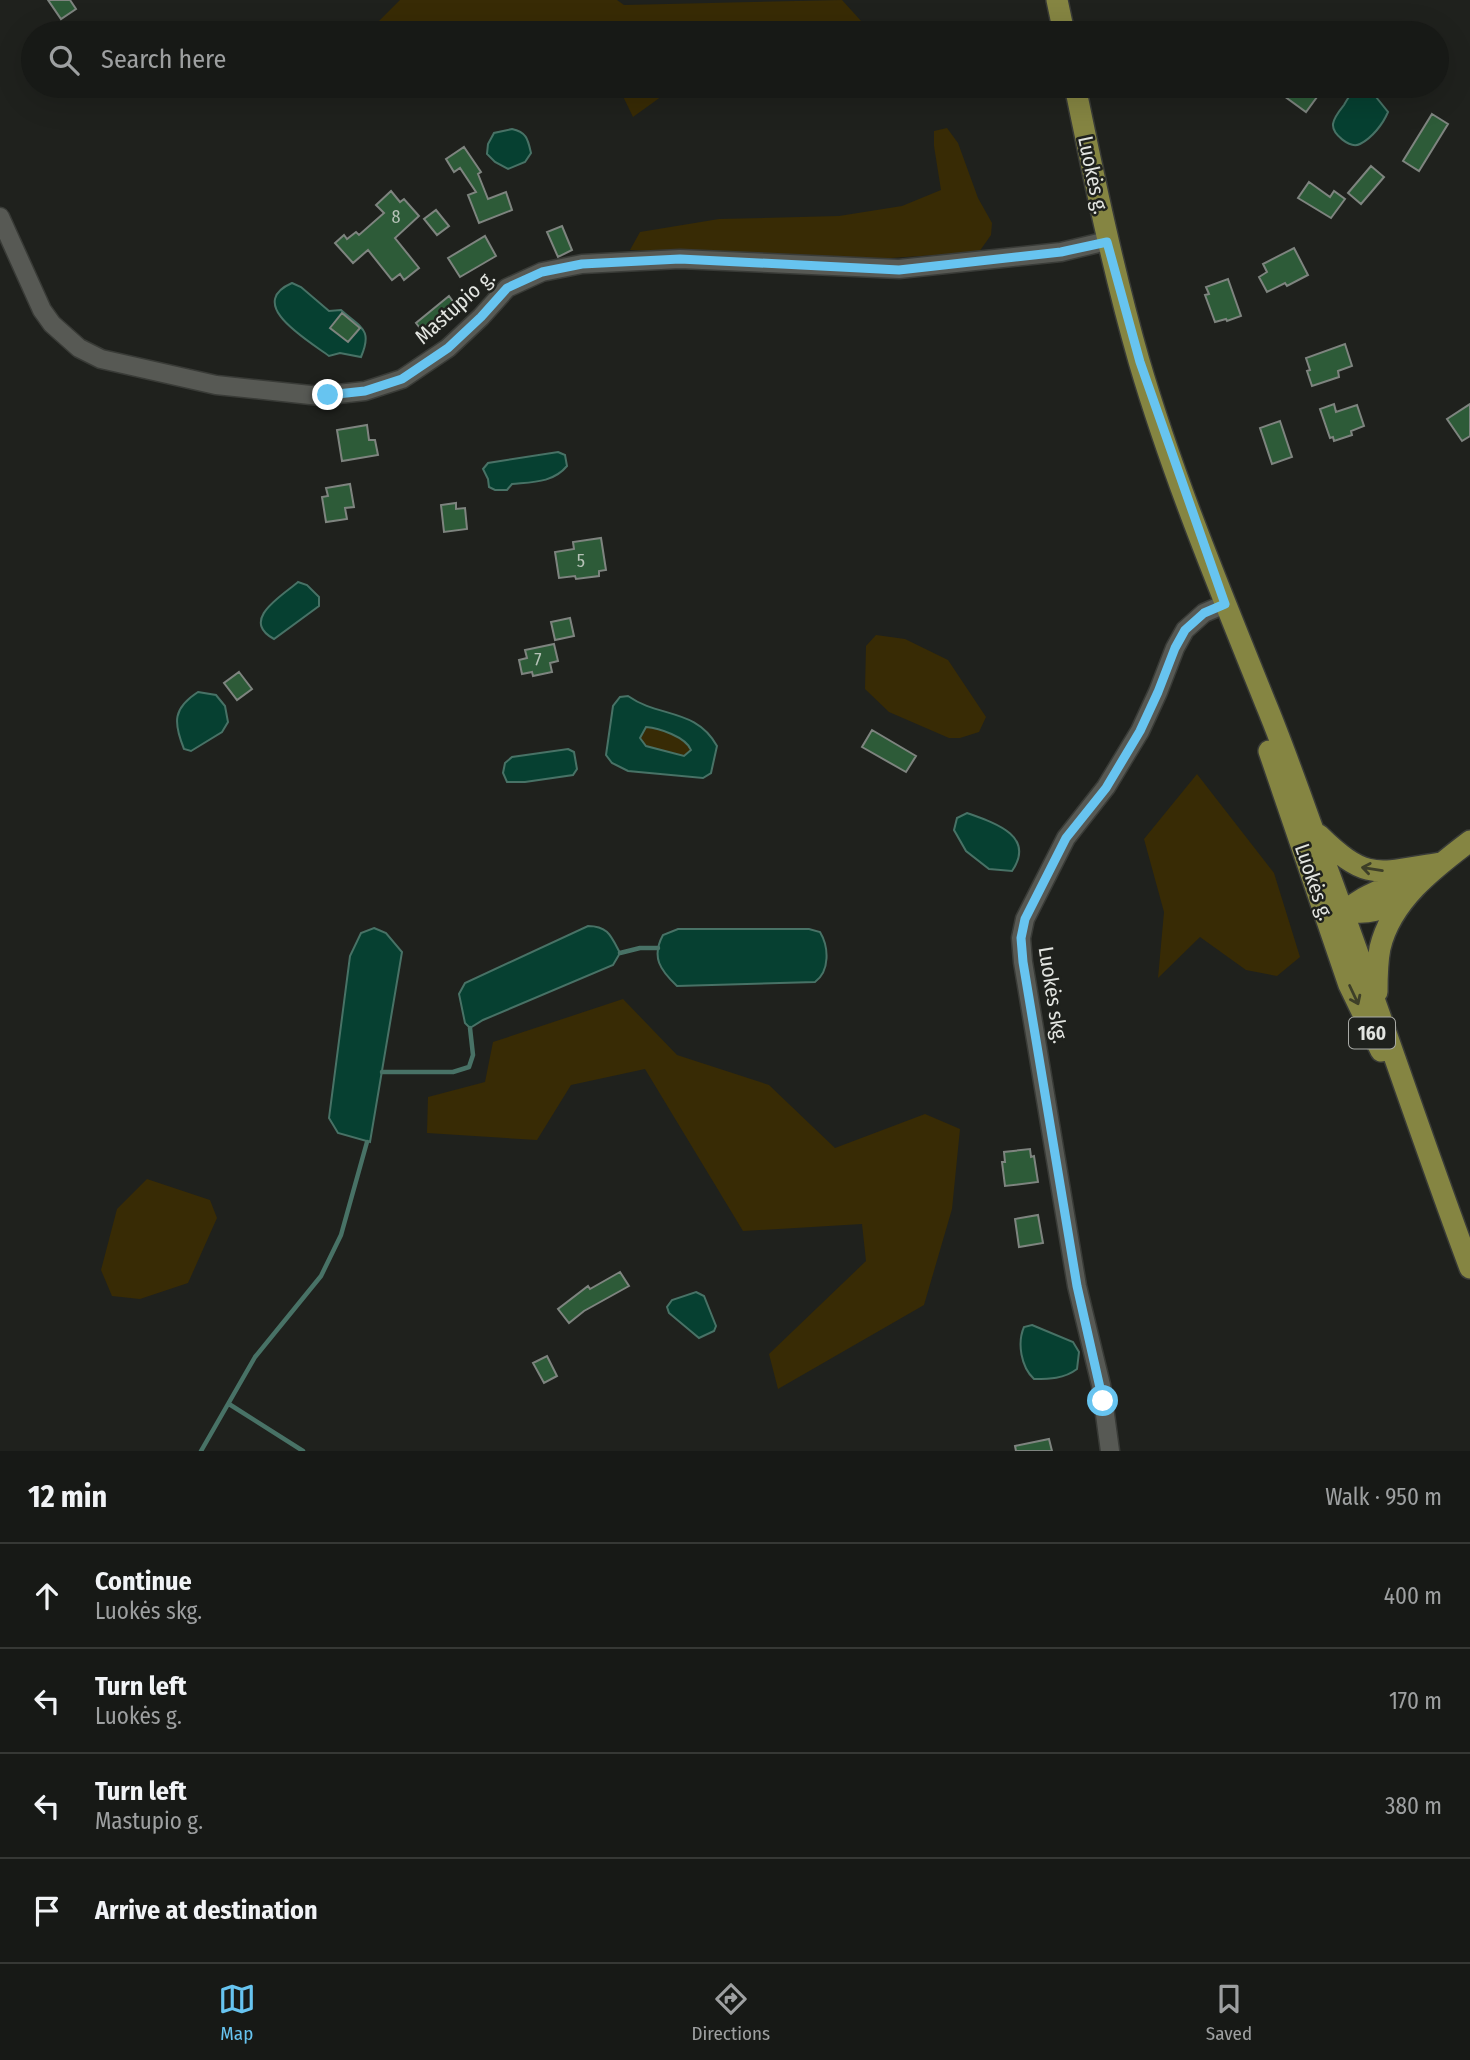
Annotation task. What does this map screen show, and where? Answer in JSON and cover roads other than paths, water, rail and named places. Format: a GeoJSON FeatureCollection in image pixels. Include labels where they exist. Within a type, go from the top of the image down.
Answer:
{"type":"FeatureCollection","features":[{"type":"Feature","properties":{"kind":"main road"},"geometry":{"type":"LineString","coordinates":[[1058,0],[1062,21]]}},
{"type":"Feature","properties":{"kind":"main road","name":"Luokės g."},"geometry":{"type":"LineString","coordinates":[[1077,98],[1107,242],[1144,374],[1228,613],[1266,703],[1343,911],[1470,1268]]}},
{"type":"Feature","properties":{"kind":"main road","name":"Luokės g."},"geometry":{"type":"LineString","coordinates":[[1228,613],[1254,708],[1349,985],[1420,1132]]}},
{"type":"Feature","properties":{"kind":"main road","name":"160"},"geometry":{"type":"LineString","coordinates":[[1313,829],[1355,866],[1373,872],[1440,863]]}},
{"type":"Feature","properties":{"kind":"main road","name":"160"},"geometry":{"type":"LineString","coordinates":[[1376,1002],[1379,951],[1395,913],[1411,891],[1440,863],[1470,841]]}},
{"type":"Feature","properties":{"kind":"main road","name":"160"},"geometry":{"type":"LineString","coordinates":[[1343,911],[1440,863]]}},
{"type":"Feature","properties":{"kind":"main road","name":"160"},"geometry":{"type":"LineString","coordinates":[[1320,901],[1343,911],[1374,912],[1411,891]]}},
{"type":"Feature","properties":{"kind":"main road"},"geometry":{"type":"LineString","coordinates":[[1331,931],[1343,911]]}},
{"type":"Feature","properties":{"kind":"street","name":"Mastupio g."},"geometry":{"type":"LineString","coordinates":[[0,217],[42,310],[52,324],[79,348],[101,359],[216,385],[320,396],[365,391],[402,379],[448,348],[507,288],[555,269],[582,264],[680,259],[899,270],[1061,252],[1107,242]]}},
{"type":"Feature","properties":{"kind":"street","name":"Luokės skg."},"geometry":{"type":"LineString","coordinates":[[1110,1451],[1101,1385],[1076,1278],[1021,938],[1025,919],[1066,838],[1106,788],[1140,731],[1185,630],[1204,613],[1228,613]]}},
{"type":"Feature","properties":{"kind":"waterway"},"geometry":{"type":"LineString","coordinates":[[620,953],[640,948],[658,948]]}},
{"type":"Feature","properties":{"kind":"waterway"},"geometry":{"type":"LineString","coordinates":[[382,1072],[453,1072],[469,1067],[473,1055],[470,1028]]}},
{"type":"Feature","properties":{"kind":"waterway"},"geometry":{"type":"LineString","coordinates":[[201,1451],[255,1357],[321,1276],[341,1235],[367,1142]]}},
{"type":"Feature","properties":{"kind":"waterway"},"geometry":{"type":"LineString","coordinates":[[229,1404],[303,1451]]}}]}
